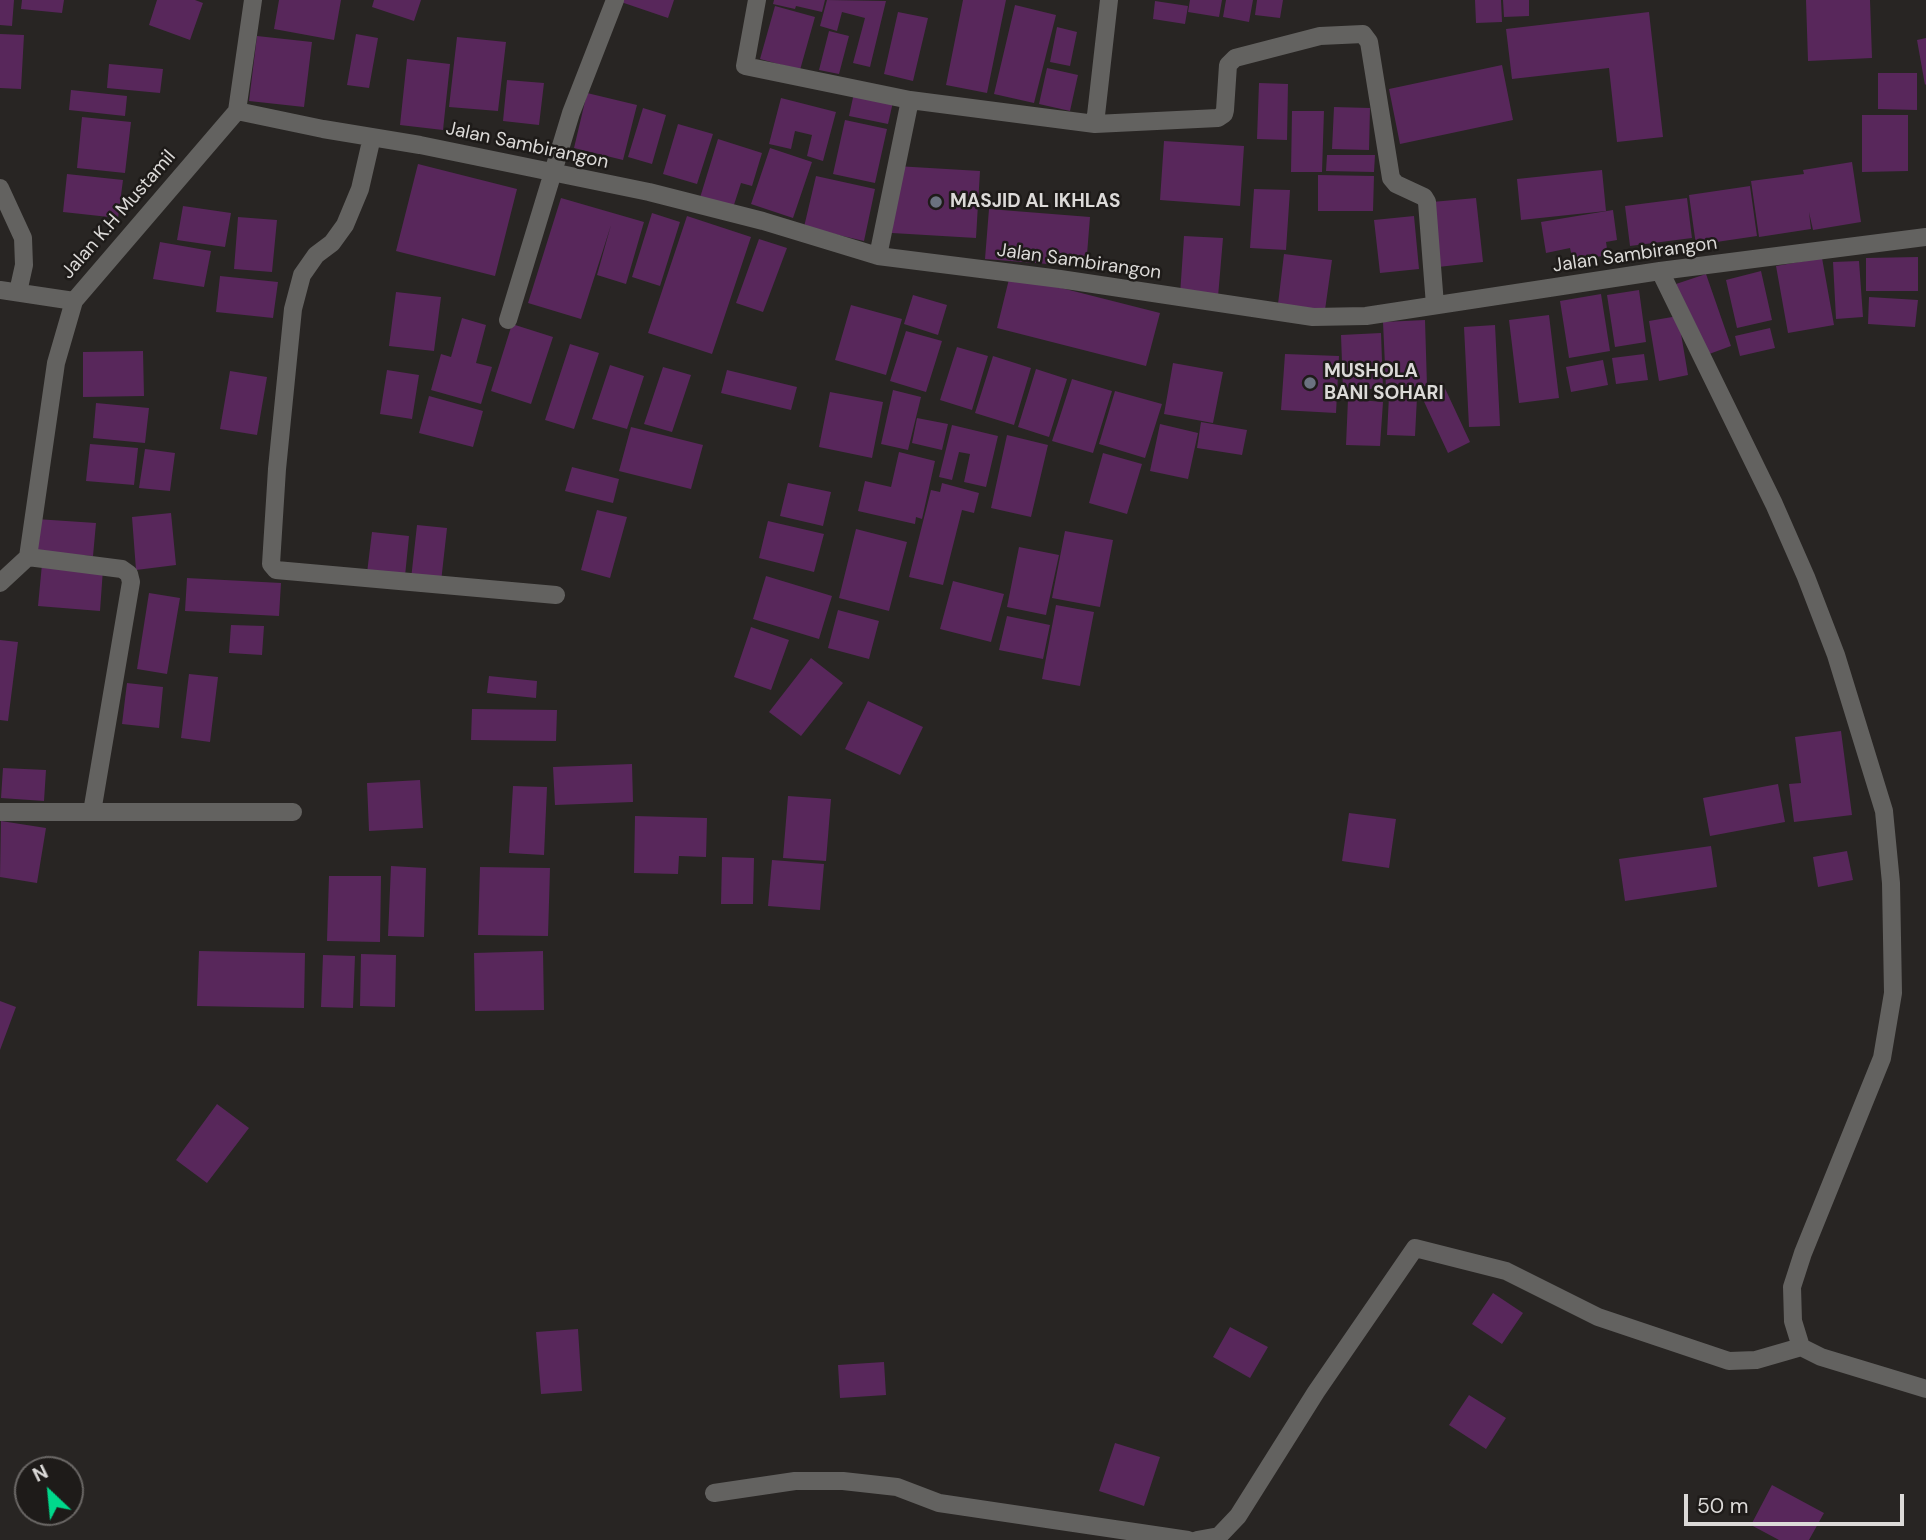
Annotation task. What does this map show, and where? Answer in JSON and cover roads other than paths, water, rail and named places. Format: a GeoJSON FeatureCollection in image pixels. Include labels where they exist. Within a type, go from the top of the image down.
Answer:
{"type":"FeatureCollection","features":[{"type":"Feature","properties":{"kind":"street"},"geometry":{"type":"LineString","coordinates":[[237,111],[253,0]]}},
{"type":"Feature","properties":{"kind":"street"},"geometry":{"type":"LineString","coordinates":[[508,320],[579,92],[615,0]]}},
{"type":"Feature","properties":{"kind":"street"},"geometry":{"type":"LineString","coordinates":[[757,0],[745,66],[910,100],[1095,124],[1218,118],[1225,110],[1228,65],[1235,58],[1320,36],[1363,34],[1369,42],[1391,178],[1396,184],[1424,197],[1427,202],[1435,305]]}},
{"type":"Feature","properties":{"kind":"street"},"geometry":{"type":"LineString","coordinates":[[1095,124],[1110,0]]}},
{"type":"Feature","properties":{"kind":"street"},"geometry":{"type":"LineString","coordinates":[[878,256],[910,100]]}},
{"type":"Feature","properties":{"kind":"street","name":"Jalan Sambirangon"},"geometry":{"type":"LineString","coordinates":[[237,111],[649,192],[763,221],[878,256],[1060,279],[1313,317],[1366,316],[1660,271],[1926,237]]}},
{"type":"Feature","properties":{"kind":"street","name":"Jalan K.H Mustamil"},"geometry":{"type":"LineString","coordinates":[[28,557],[56,363],[74,300],[237,111]]}},
{"type":"Feature","properties":{"kind":"street"},"geometry":{"type":"LineString","coordinates":[[372,137],[360,189],[345,225],[332,243],[316,255],[302,275],[293,309],[277,469],[271,564],[276,570],[556,595]]}},
{"type":"Feature","properties":{"kind":"street"},"geometry":{"type":"LineString","coordinates":[[0,188],[23,238],[24,265],[9,291],[74,300]]}},
{"type":"Feature","properties":{"kind":"street"},"geometry":{"type":"LineString","coordinates":[[1660,271],[1774,503],[1806,577],[1836,655],[1884,811],[1891,883],[1894,993],[1882,1058],[1803,1253],[1792,1287],[1793,1321],[1801,1346],[1821,1357],[1926,1389]]}},
{"type":"Feature","properties":{"kind":"street"},"geometry":{"type":"LineString","coordinates":[[0,583],[28,557],[122,569],[129,574],[131,582],[92,812]]}},
{"type":"Feature","properties":{"kind":"street"},"geometry":{"type":"LineString","coordinates":[[0,812],[293,813]]}},
{"type":"Feature","properties":{"kind":"street"},"geometry":{"type":"LineString","coordinates":[[1197,1540],[1218,1538],[1238,1516],[1316,1392],[1415,1248],[1506,1271],[1598,1317],[1729,1361],[1756,1360],[1801,1346]]}},
{"type":"Feature","properties":{"kind":"street"},"geometry":{"type":"LineString","coordinates":[[714,1493],[795,1481],[843,1481],[897,1488],[939,1503],[1188,1540]]}},
{"type":"Feature","properties":{"kind":"place","name":"MASJID AL IKHLAS"},"geometry":{"type":"Point","coordinates":[936,202]}},
{"type":"Feature","properties":{"kind":"place","name":"MUSHOLA BANI SOHARI"},"geometry":{"type":"Point","coordinates":[1310,383]}}]}
